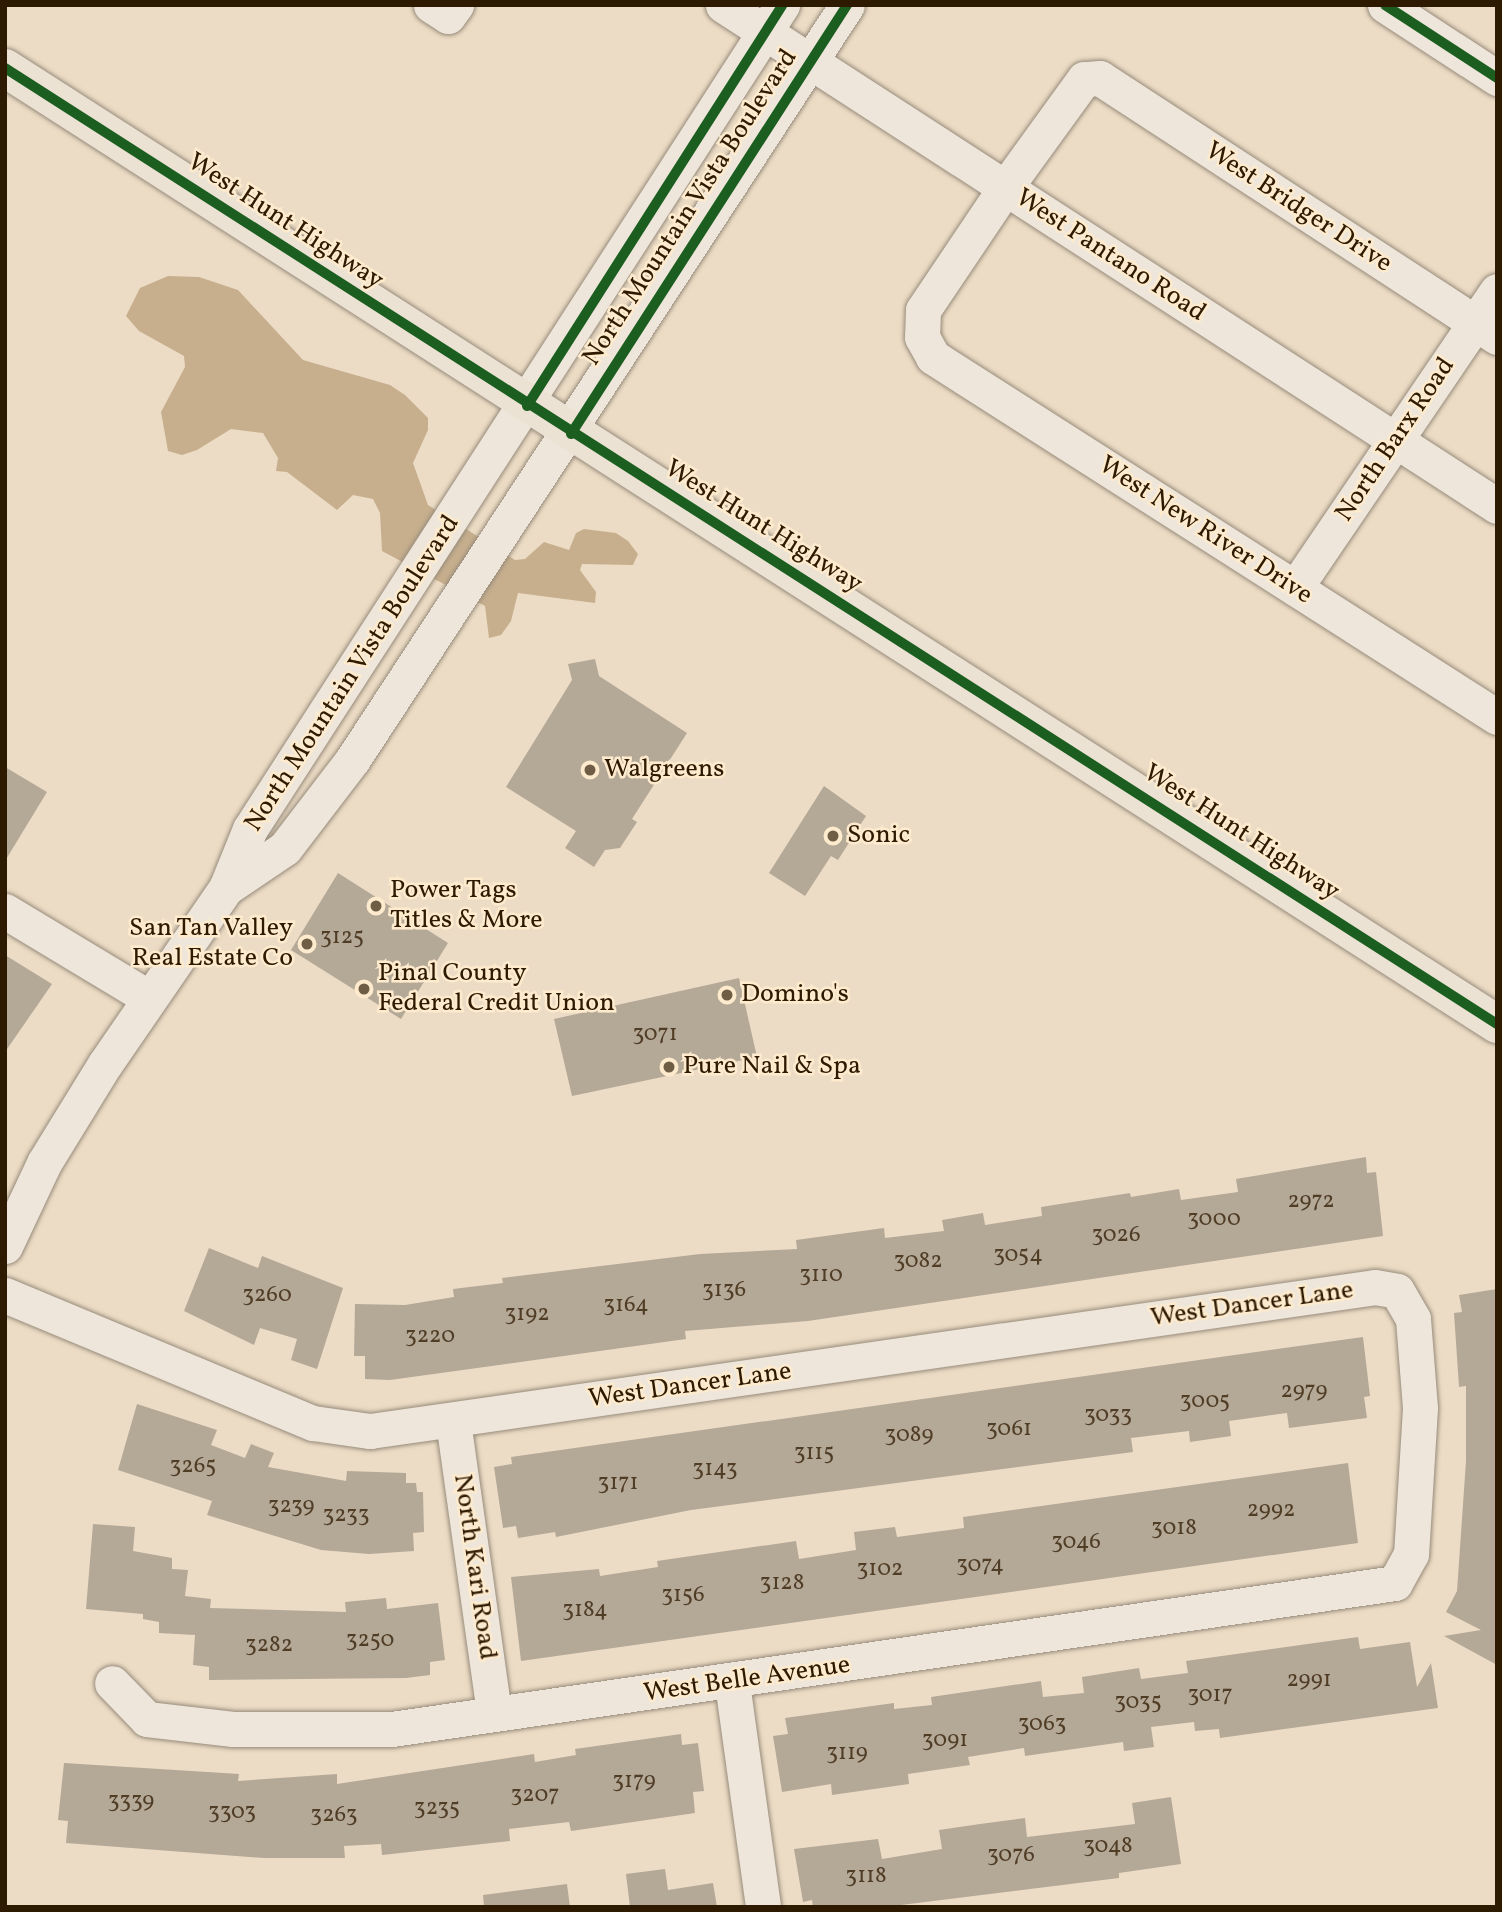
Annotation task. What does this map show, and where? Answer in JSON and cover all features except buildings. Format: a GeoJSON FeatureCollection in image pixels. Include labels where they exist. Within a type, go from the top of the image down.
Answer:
{"type":"FeatureCollection","features":[{"type":"Feature","properties":{"kind":"main road","name":"West Hunt Highway"},"geometry":{"type":"LineString","coordinates":[[5,68],[527,406],[1497,1024]]}},
{"type":"Feature","properties":{"kind":"street","name":"West Pantano Road"},"geometry":{"type":"LineString","coordinates":[[723,5],[774,19],[812,63],[1497,506]]}},
{"type":"Feature","properties":{"kind":"street","name":"North Mountain Vista Boulevard"},"geometry":{"type":"LineString","coordinates":[[226,888],[285,848],[427,648],[533,485],[571,434],[847,5]]}},
{"type":"Feature","properties":{"kind":"street"},"geometry":{"type":"LineString","coordinates":[[1385,5],[1497,78]]}},
{"type":"Feature","properties":{"kind":"street","name":"North Mountain Vista Boulevard"},"geometry":{"type":"LineString","coordinates":[[5,1246],[44,1163],[149,998],[226,888],[250,829],[527,406],[774,19]]}},
{"type":"Feature","properties":{"kind":"street","name":"West Bridger Drive"},"geometry":{"type":"LineString","coordinates":[[1005,188],[1084,79],[1100,78],[1486,330]]}},
{"type":"Feature","properties":{"kind":"street","name":"West New River Drive"},"geometry":{"type":"LineString","coordinates":[[1005,188],[923,310],[922,337],[933,357],[1497,716]]}},
{"type":"Feature","properties":{"kind":"street","name":"North Barx Road"},"geometry":{"type":"LineString","coordinates":[[1295,588],[1395,440],[1486,330],[1497,291]]}},
{"type":"Feature","properties":{"kind":"street"},"geometry":{"type":"LineString","coordinates":[[5,911],[149,998]]}},
{"type":"Feature","properties":{"kind":"street","name":"West Dancer Lane"},"geometry":{"type":"LineString","coordinates":[[5,1295],[313,1423],[370,1431],[1375,1287],[1397,1291],[1413,1319],[1420,1408],[1411,1554],[1395,1583]]}},
{"type":"Feature","properties":{"kind":"street","name":"North Kari Road"},"geometry":{"type":"LineString","coordinates":[[453,1421],[494,1713]]}},
{"type":"Feature","properties":{"kind":"street","name":"West Belle Avenue"},"geometry":{"type":"LineString","coordinates":[[112,1683],[147,1719],[233,1729],[392,1729],[494,1713],[732,1683],[1395,1583]]}},
{"type":"Feature","properties":{"kind":"street"},"geometry":{"type":"LineString","coordinates":[[732,1683],[763,1907]]}},
{"type":"Feature","properties":{"kind":"shaded area"},"geometry":{"type":"Polygon","coordinates":[[[168,276],[199,277],[238,290],[303,360],[390,385],[405,395],[428,418],[428,430],[413,463],[428,505],[515,560],[525,559],[544,542],[569,550],[576,533],[584,529],[616,533],[628,541],[638,554],[633,565],[582,564],[580,570],[596,592],[595,603],[518,593],[511,621],[501,635],[489,638],[485,606],[382,551],[380,513],[373,499],[353,495],[337,510],[287,472],[276,471],[278,458],[263,433],[231,429],[197,450],[182,455],[168,451],[161,412],[185,367],[184,356],[139,331],[126,316],[140,288],[168,276]]]}},
{"type":"Feature","properties":{"kind":"cycle path"},"geometry":{"type":"LineString","coordinates":[[527,406],[782,5]]}},
{"type":"Feature","properties":{"kind":"cycle path"},"geometry":{"type":"LineString","coordinates":[[571,434],[847,5]]}},
{"type":"Feature","properties":{"kind":"cycle path"},"geometry":{"type":"LineString","coordinates":[[1385,5],[1497,78]]}},
{"type":"Feature","properties":{"kind":"cycle path"},"geometry":{"type":"LineString","coordinates":[[5,68],[1497,1024]]}},
{"type":"Feature","properties":{"kind":"place","name":"Walgreens"},"geometry":{"type":"Point","coordinates":[590,770]}},
{"type":"Feature","properties":{"kind":"place","name":"Sonic"},"geometry":{"type":"Point","coordinates":[833,836]}},
{"type":"Feature","properties":{"kind":"place","name":"Power Tags Titles & More"},"geometry":{"type":"Point","coordinates":[376,906]}},
{"type":"Feature","properties":{"kind":"place","name":"San Tan Valley Real Estate Co"},"geometry":{"type":"Point","coordinates":[307,944]}},
{"type":"Feature","properties":{"kind":"place","name":"Pinal County Federal Credit Union"},"geometry":{"type":"Point","coordinates":[364,989]}},
{"type":"Feature","properties":{"kind":"place","name":"Domino's"},"geometry":{"type":"Point","coordinates":[727,995]}},
{"type":"Feature","properties":{"kind":"place","name":"Pure Nail & Spa"},"geometry":{"type":"Point","coordinates":[669,1067]}}]}
